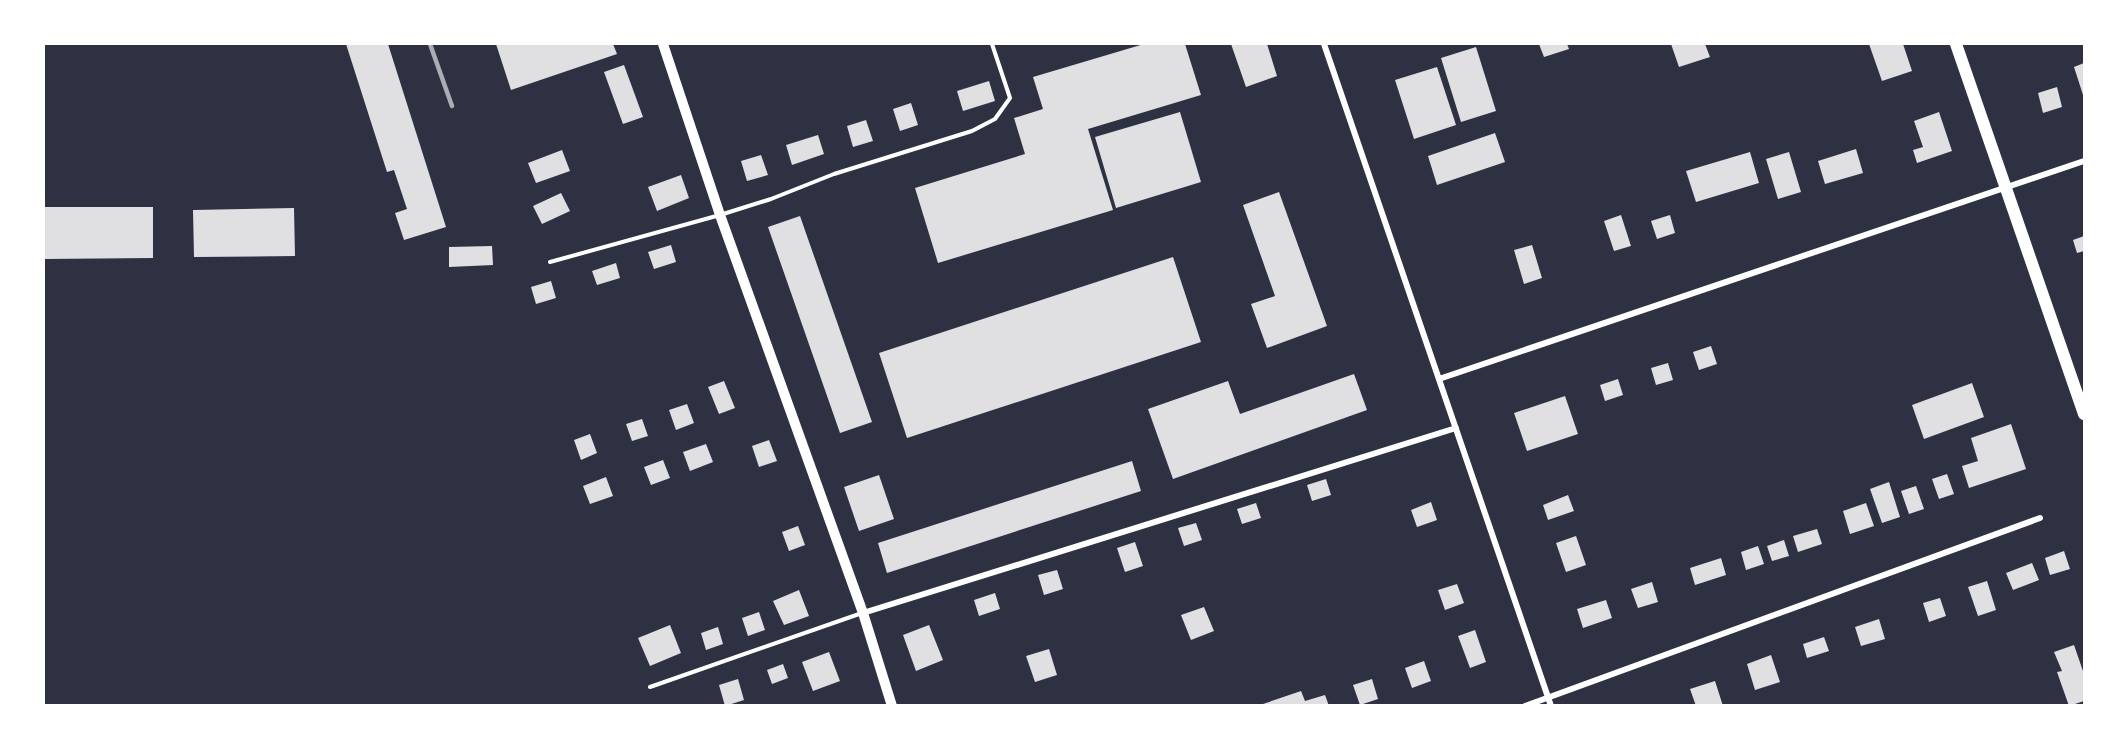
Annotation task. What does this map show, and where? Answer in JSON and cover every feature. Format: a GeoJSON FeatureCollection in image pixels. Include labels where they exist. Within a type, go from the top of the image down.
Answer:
{"type":"FeatureCollection","features":[{"type":"Feature","properties":{"kind":"main road"},"geometry":{"type":"LineString","coordinates":[[1956,44],[2085,414]]}},
{"type":"Feature","properties":{"kind":"street"},"geometry":{"type":"LineString","coordinates":[[663,44],[720,215],[862,613],[892,705]]}},
{"type":"Feature","properties":{"kind":"street"},"geometry":{"type":"LineString","coordinates":[[1324,44],[1551,705]]}},
{"type":"Feature","properties":{"kind":"street"},"geometry":{"type":"LineString","coordinates":[[1439,379],[2085,161]]}},
{"type":"Feature","properties":{"kind":"street"},"geometry":{"type":"LineString","coordinates":[[862,613],[1456,428]]}},
{"type":"Feature","properties":{"kind":"street"},"geometry":{"type":"LineString","coordinates":[[1525,705],[2040,518]]}},
{"type":"Feature","properties":{"kind":"lane"},"geometry":{"type":"LineString","coordinates":[[550,262],[720,215],[771,199],[834,174],[972,131],[995,119],[1010,98],[992,44]]}},
{"type":"Feature","properties":{"kind":"lane"},"geometry":{"type":"LineString","coordinates":[[650,687],[862,613]]}},
{"type":"Feature","properties":{"kind":"building"},"geometry":{"type":"Polygon","coordinates":[[[346,44],[388,44],[446,227],[404,240],[395,213],[407,209],[394,170],[387,172],[346,44]]]}},
{"type":"Feature","properties":{"kind":"building"},"geometry":{"type":"Polygon","coordinates":[[[496,44],[613,44],[617,54],[511,90],[496,44]]]}},
{"type":"Feature","properties":{"kind":"building"},"geometry":{"type":"Polygon","coordinates":[[[1144,44],[1185,44],[1201,95],[1088,129],[1113,210],[938,263],[915,188],[1025,154],[1014,118],[1043,109],[1033,77],[1144,44]]]}},
{"type":"Feature","properties":{"kind":"building"},"geometry":{"type":"Polygon","coordinates":[[[1231,44],[1267,44],[1277,76],[1246,87],[1231,44]]]}},
{"type":"Feature","properties":{"kind":"building"},"geometry":{"type":"Polygon","coordinates":[[[1539,44],[1567,44],[1569,49],[1544,57],[1539,44]]]}},
{"type":"Feature","properties":{"kind":"building"},"geometry":{"type":"Polygon","coordinates":[[[1671,44],[1705,44],[1710,57],[1679,67],[1671,44]]]}},
{"type":"Feature","properties":{"kind":"building"},"geometry":{"type":"Polygon","coordinates":[[[1869,44],[1903,44],[1912,71],[1882,81],[1869,44]]]}},
{"type":"Feature","properties":{"kind":"building"},"geometry":{"type":"Polygon","coordinates":[[[1476,47],[1496,111],[1461,122],[1441,58],[1476,47]]]}},
{"type":"Feature","properties":{"kind":"building"},"geometry":{"type":"Polygon","coordinates":[[[2084,63],[2084,98],[2074,67],[2084,63]]]}},
{"type":"Feature","properties":{"kind":"building"},"geometry":{"type":"Polygon","coordinates":[[[624,65],[643,117],[623,124],[604,72],[624,65]]]}},
{"type":"Feature","properties":{"kind":"building"},"geometry":{"type":"Polygon","coordinates":[[[1437,67],[1456,125],[1414,139],[1395,80],[1437,67]]]}},
{"type":"Feature","properties":{"kind":"building"},"geometry":{"type":"Polygon","coordinates":[[[989,81],[995,101],[963,111],[957,91],[989,81]]]}},
{"type":"Feature","properties":{"kind":"building"},"geometry":{"type":"Polygon","coordinates":[[[2057,87],[2062,107],[2043,113],[2038,93],[2057,87]]]}},
{"type":"Feature","properties":{"kind":"building"},"geometry":{"type":"Polygon","coordinates":[[[911,103],[918,125],[900,131],[893,109],[911,103]]]}},
{"type":"Feature","properties":{"kind":"building"},"geometry":{"type":"Polygon","coordinates":[[[1180,112],[1201,182],[1116,208],[1095,137],[1180,112]]]}},
{"type":"Feature","properties":{"kind":"building"},"geometry":{"type":"Polygon","coordinates":[[[1939,112],[1952,151],[1917,163],[1913,150],[1923,147],[1914,121],[1939,112]]]}},
{"type":"Feature","properties":{"kind":"building"},"geometry":{"type":"Polygon","coordinates":[[[866,120],[873,141],[853,147],[847,126],[866,120]]]}},
{"type":"Feature","properties":{"kind":"building"},"geometry":{"type":"Polygon","coordinates":[[[1495,133],[1505,162],[1437,185],[1428,156],[1495,133]]]}},
{"type":"Feature","properties":{"kind":"building"},"geometry":{"type":"Polygon","coordinates":[[[818,135],[824,154],[792,165],[786,145],[818,135]]]}},
{"type":"Feature","properties":{"kind":"building"},"geometry":{"type":"Polygon","coordinates":[[[1856,149],[1863,173],[1825,184],[1818,161],[1856,149]]]}},
{"type":"Feature","properties":{"kind":"building"},"geometry":{"type":"Polygon","coordinates":[[[562,150],[570,171],[536,183],[528,163],[562,150]]]}},
{"type":"Feature","properties":{"kind":"building"},"geometry":{"type":"Polygon","coordinates":[[[1750,152],[1759,183],[1696,202],[1686,171],[1750,152]]]}},
{"type":"Feature","properties":{"kind":"building"},"geometry":{"type":"Polygon","coordinates":[[[1789,152],[1801,192],[1778,199],[1766,159],[1789,152]]]}},
{"type":"Feature","properties":{"kind":"building"},"geometry":{"type":"Polygon","coordinates":[[[761,155],[768,175],[747,181],[741,161],[761,155]]]}},
{"type":"Feature","properties":{"kind":"building"},"geometry":{"type":"Polygon","coordinates":[[[681,175],[689,198],[657,211],[648,187],[681,175]]]}},
{"type":"Feature","properties":{"kind":"building"},"geometry":{"type":"Polygon","coordinates":[[[1279,192],[1327,326],[1267,348],[1251,304],[1275,296],[1243,205],[1279,192]]]}},
{"type":"Feature","properties":{"kind":"building"},"geometry":{"type":"Polygon","coordinates":[[[561,193],[570,211],[542,224],[533,206],[561,193]]]}},
{"type":"Feature","properties":{"kind":"building"},"geometry":{"type":"Polygon","coordinates":[[[44,207],[153,207],[153,258],[44,259],[44,207]]]}},
{"type":"Feature","properties":{"kind":"building"},"geometry":{"type":"Polygon","coordinates":[[[294,208],[295,256],[194,257],[193,210],[294,208]]]}},
{"type":"Feature","properties":{"kind":"building"},"geometry":{"type":"Polygon","coordinates":[[[1621,215],[1631,246],[1614,251],[1604,221],[1621,215]]]}},
{"type":"Feature","properties":{"kind":"building"},"geometry":{"type":"Polygon","coordinates":[[[1670,215],[1675,233],[1657,239],[1651,221],[1670,215]]]}},
{"type":"Feature","properties":{"kind":"building"},"geometry":{"type":"Polygon","coordinates":[[[800,216],[872,422],[840,433],[768,227],[800,216]]]}},
{"type":"Feature","properties":{"kind":"building"},"geometry":{"type":"Polygon","coordinates":[[[2084,236],[2084,251],[2077,253],[2073,240],[2084,236]]]}},
{"type":"Feature","properties":{"kind":"building"},"geometry":{"type":"Polygon","coordinates":[[[671,245],[676,262],[654,269],[648,252],[671,245]]]}},
{"type":"Feature","properties":{"kind":"building"},"geometry":{"type":"Polygon","coordinates":[[[1532,245],[1542,278],[1524,284],[1514,250],[1532,245]]]}},
{"type":"Feature","properties":{"kind":"building"},"geometry":{"type":"Polygon","coordinates":[[[492,246],[493,265],[449,267],[449,247],[492,246]]]}},
{"type":"Feature","properties":{"kind":"building"},"geometry":{"type":"Polygon","coordinates":[[[1173,257],[1201,342],[907,438],[879,353],[1173,257]]]}},
{"type":"Feature","properties":{"kind":"building"},"geometry":{"type":"Polygon","coordinates":[[[616,263],[620,278],[597,285],[592,271],[616,263]]]}},
{"type":"Feature","properties":{"kind":"building"},"geometry":{"type":"Polygon","coordinates":[[[551,281],[556,298],[536,304],[531,287],[551,281]]]}},
{"type":"Feature","properties":{"kind":"building"},"geometry":{"type":"Polygon","coordinates":[[[1711,346],[1717,364],[1699,370],[1693,352],[1711,346]]]}},
{"type":"Feature","properties":{"kind":"building"},"geometry":{"type":"Polygon","coordinates":[[[1668,363],[1673,380],[1656,385],[1651,368],[1668,363]]]}},
{"type":"Feature","properties":{"kind":"building"},"geometry":{"type":"Polygon","coordinates":[[[1354,374],[1367,410],[1173,479],[1148,409],[1228,381],[1240,414],[1354,374]]]}},
{"type":"Feature","properties":{"kind":"building"},"geometry":{"type":"Polygon","coordinates":[[[1618,379],[1623,395],[1605,401],[1600,385],[1618,379]]]}},
{"type":"Feature","properties":{"kind":"building"},"geometry":{"type":"Polygon","coordinates":[[[724,381],[735,408],[719,414],[708,387],[724,381]]]}},
{"type":"Feature","properties":{"kind":"building"},"geometry":{"type":"Polygon","coordinates":[[[1972,383],[1984,417],[1924,439],[1912,405],[1972,383]]]}},
{"type":"Feature","properties":{"kind":"building"},"geometry":{"type":"Polygon","coordinates":[[[1565,396],[1578,434],[1527,451],[1514,413],[1565,396]]]}},
{"type":"Feature","properties":{"kind":"building"},"geometry":{"type":"Polygon","coordinates":[[[687,404],[694,423],[676,430],[669,410],[687,404]]]}},
{"type":"Feature","properties":{"kind":"building"},"geometry":{"type":"Polygon","coordinates":[[[642,419],[648,436],[632,441],[626,424],[642,419]]]}},
{"type":"Feature","properties":{"kind":"building"},"geometry":{"type":"Polygon","coordinates":[[[2011,424],[2026,469],[1969,488],[1962,466],[1978,461],[1971,438],[2011,424]]]}},
{"type":"Feature","properties":{"kind":"building"},"geometry":{"type":"Polygon","coordinates":[[[590,434],[597,453],[581,460],[574,440],[590,434]]]}},
{"type":"Feature","properties":{"kind":"building"},"geometry":{"type":"Polygon","coordinates":[[[769,440],[777,461],[759,467],[752,446],[769,440]]]}},
{"type":"Feature","properties":{"kind":"building"},"geometry":{"type":"Polygon","coordinates":[[[706,444],[713,462],[690,471],[683,452],[706,444]]]}},
{"type":"Feature","properties":{"kind":"building"},"geometry":{"type":"Polygon","coordinates":[[[663,460],[670,478],[651,485],[644,467],[663,460]]]}},
{"type":"Feature","properties":{"kind":"building"},"geometry":{"type":"Polygon","coordinates":[[[1132,461],[1141,491],[887,573],[878,543],[1132,461]]]}},
{"type":"Feature","properties":{"kind":"building"},"geometry":{"type":"Polygon","coordinates":[[[1947,474],[1954,494],[1939,499],[1932,479],[1947,474]]]}},
{"type":"Feature","properties":{"kind":"building"},"geometry":{"type":"Polygon","coordinates":[[[879,475],[894,519],[859,531],[844,487],[879,475]]]}},
{"type":"Feature","properties":{"kind":"building"},"geometry":{"type":"Polygon","coordinates":[[[606,477],[613,496],[590,504],[583,486],[606,477]]]}},
{"type":"Feature","properties":{"kind":"building"},"geometry":{"type":"Polygon","coordinates":[[[1326,479],[1331,495],[1312,501],[1307,485],[1326,479]]]}},
{"type":"Feature","properties":{"kind":"building"},"geometry":{"type":"Polygon","coordinates":[[[1889,482],[1900,517],[1882,523],[1870,489],[1889,482]]]}},
{"type":"Feature","properties":{"kind":"building"},"geometry":{"type":"Polygon","coordinates":[[[1916,486],[1924,509],[1909,514],[1901,491],[1916,486]]]}},
{"type":"Feature","properties":{"kind":"building"},"geometry":{"type":"Polygon","coordinates":[[[1568,495],[1574,511],[1548,520],[1543,505],[1568,495]]]}},
{"type":"Feature","properties":{"kind":"building"},"geometry":{"type":"Polygon","coordinates":[[[1431,502],[1437,520],[1417,527],[1411,510],[1431,502]]]}},
{"type":"Feature","properties":{"kind":"building"},"geometry":{"type":"Polygon","coordinates":[[[1256,503],[1261,518],[1242,524],[1237,509],[1256,503]]]}},
{"type":"Feature","properties":{"kind":"building"},"geometry":{"type":"Polygon","coordinates":[[[1866,503],[1874,526],[1850,534],[1843,511],[1866,503]]]}},
{"type":"Feature","properties":{"kind":"building"},"geometry":{"type":"Polygon","coordinates":[[[1196,523],[1202,540],[1184,546],[1178,528],[1196,523]]]}},
{"type":"Feature","properties":{"kind":"building"},"geometry":{"type":"Polygon","coordinates":[[[798,526],[805,545],[789,551],[782,532],[798,526]]]}},
{"type":"Feature","properties":{"kind":"building"},"geometry":{"type":"Polygon","coordinates":[[[1817,529],[1822,544],[1798,552],[1793,536],[1817,529]]]}},
{"type":"Feature","properties":{"kind":"building"},"geometry":{"type":"Polygon","coordinates":[[[1576,536],[1586,565],[1566,572],[1556,543],[1576,536]]]}},
{"type":"Feature","properties":{"kind":"building"},"geometry":{"type":"Polygon","coordinates":[[[1784,540],[1789,556],[1772,561],[1767,546],[1784,540]]]}},
{"type":"Feature","properties":{"kind":"building"},"geometry":{"type":"Polygon","coordinates":[[[1135,542],[1143,566],[1125,572],[1117,548],[1135,542]]]}},
{"type":"Feature","properties":{"kind":"building"},"geometry":{"type":"Polygon","coordinates":[[[1758,546],[1764,564],[1746,570],[1741,552],[1758,546]]]}},
{"type":"Feature","properties":{"kind":"building"},"geometry":{"type":"Polygon","coordinates":[[[2064,551],[2070,569],[2050,575],[2045,558],[2064,551]]]}},
{"type":"Feature","properties":{"kind":"building"},"geometry":{"type":"Polygon","coordinates":[[[1721,558],[1726,575],[1695,585],[1690,568],[1721,558]]]}},
{"type":"Feature","properties":{"kind":"building"},"geometry":{"type":"Polygon","coordinates":[[[2032,563],[2039,580],[2013,590],[2006,573],[2032,563]]]}},
{"type":"Feature","properties":{"kind":"building"},"geometry":{"type":"Polygon","coordinates":[[[1057,570],[1063,589],[1044,595],[1038,575],[1057,570]]]}},
{"type":"Feature","properties":{"kind":"building"},"geometry":{"type":"Polygon","coordinates":[[[1987,581],[1996,610],[1978,616],[1968,587],[1987,581]]]}},
{"type":"Feature","properties":{"kind":"building"},"geometry":{"type":"Polygon","coordinates":[[[1652,582],[1658,602],[1638,608],[1631,589],[1652,582]]]}},
{"type":"Feature","properties":{"kind":"building"},"geometry":{"type":"Polygon","coordinates":[[[1457,584],[1464,603],[1445,610],[1438,590],[1457,584]]]}},
{"type":"Feature","properties":{"kind":"building"},"geometry":{"type":"Polygon","coordinates":[[[799,590],[809,616],[784,625],[773,601],[799,590]]]}},
{"type":"Feature","properties":{"kind":"building"},"geometry":{"type":"Polygon","coordinates":[[[995,593],[1000,609],[979,616],[974,600],[995,593]]]}},
{"type":"Feature","properties":{"kind":"building"},"geometry":{"type":"Polygon","coordinates":[[[1940,598],[1946,616],[1929,622],[1923,603],[1940,598]]]}},
{"type":"Feature","properties":{"kind":"building"},"geometry":{"type":"Polygon","coordinates":[[[1606,600],[1612,618],[1583,628],[1577,609],[1606,600]]]}},
{"type":"Feature","properties":{"kind":"building"},"geometry":{"type":"Polygon","coordinates":[[[1204,607],[1214,631],[1191,640],[1181,615],[1204,607]]]}},
{"type":"Feature","properties":{"kind":"building"},"geometry":{"type":"Polygon","coordinates":[[[759,612],[765,630],[748,636],[742,618],[759,612]]]}},
{"type":"Feature","properties":{"kind":"building"},"geometry":{"type":"Polygon","coordinates":[[[1879,619],[1885,639],[1861,646],[1855,627],[1879,619]]]}},
{"type":"Feature","properties":{"kind":"building"},"geometry":{"type":"Polygon","coordinates":[[[670,625],[681,653],[650,666],[638,638],[670,625]]]}},
{"type":"Feature","properties":{"kind":"building"},"geometry":{"type":"Polygon","coordinates":[[[929,625],[943,660],[916,671],[903,635],[929,625]]]}},
{"type":"Feature","properties":{"kind":"building"},"geometry":{"type":"Polygon","coordinates":[[[718,627],[723,644],[706,650],[701,633],[718,627]]]}},
{"type":"Feature","properties":{"kind":"building"},"geometry":{"type":"Polygon","coordinates":[[[1475,630],[1486,662],[1470,668],[1458,636],[1475,630]]]}},
{"type":"Feature","properties":{"kind":"building"},"geometry":{"type":"Polygon","coordinates":[[[1824,637],[1829,651],[1807,658],[1803,644],[1824,637]]]}},
{"type":"Feature","properties":{"kind":"building"},"geometry":{"type":"Polygon","coordinates":[[[2074,645],[2084,674],[2084,701],[2069,706],[2057,672],[2062,671],[2054,652],[2074,645]]]}},
{"type":"Feature","properties":{"kind":"building"},"geometry":{"type":"Polygon","coordinates":[[[1049,649],[1057,675],[1035,682],[1026,656],[1049,649]]]}},
{"type":"Feature","properties":{"kind":"building"},"geometry":{"type":"Polygon","coordinates":[[[829,652],[840,681],[813,691],[802,662],[829,652]]]}},
{"type":"Feature","properties":{"kind":"building"},"geometry":{"type":"Polygon","coordinates":[[[1771,655],[1780,682],[1755,690],[1747,664],[1771,655]]]}},
{"type":"Feature","properties":{"kind":"building"},"geometry":{"type":"Polygon","coordinates":[[[1424,661],[1431,681],[1412,688],[1405,668],[1424,661]]]}},
{"type":"Feature","properties":{"kind":"building"},"geometry":{"type":"Polygon","coordinates":[[[783,664],[788,678],[772,684],[767,670],[783,664]]]}},
{"type":"Feature","properties":{"kind":"building"},"geometry":{"type":"Polygon","coordinates":[[[738,679],[744,700],[725,706],[719,685],[738,679]]]}},
{"type":"Feature","properties":{"kind":"building"},"geometry":{"type":"Polygon","coordinates":[[[1372,679],[1378,699],[1360,705],[1353,685],[1372,679]]]}},
{"type":"Feature","properties":{"kind":"building"},"geometry":{"type":"Polygon","coordinates":[[[1715,681],[1723,706],[1696,706],[1690,689],[1715,681]]]}},
{"type":"Feature","properties":{"kind":"building"},"geometry":{"type":"Polygon","coordinates":[[[1301,691],[1305,701],[1325,695],[1329,706],[1263,706],[1263,704],[1301,691]]]}},
{"type":"Feature","properties":{"kind":"railway"},"geometry":{"type":"LineString","coordinates":[[430,44],[452,106]]}}]}
